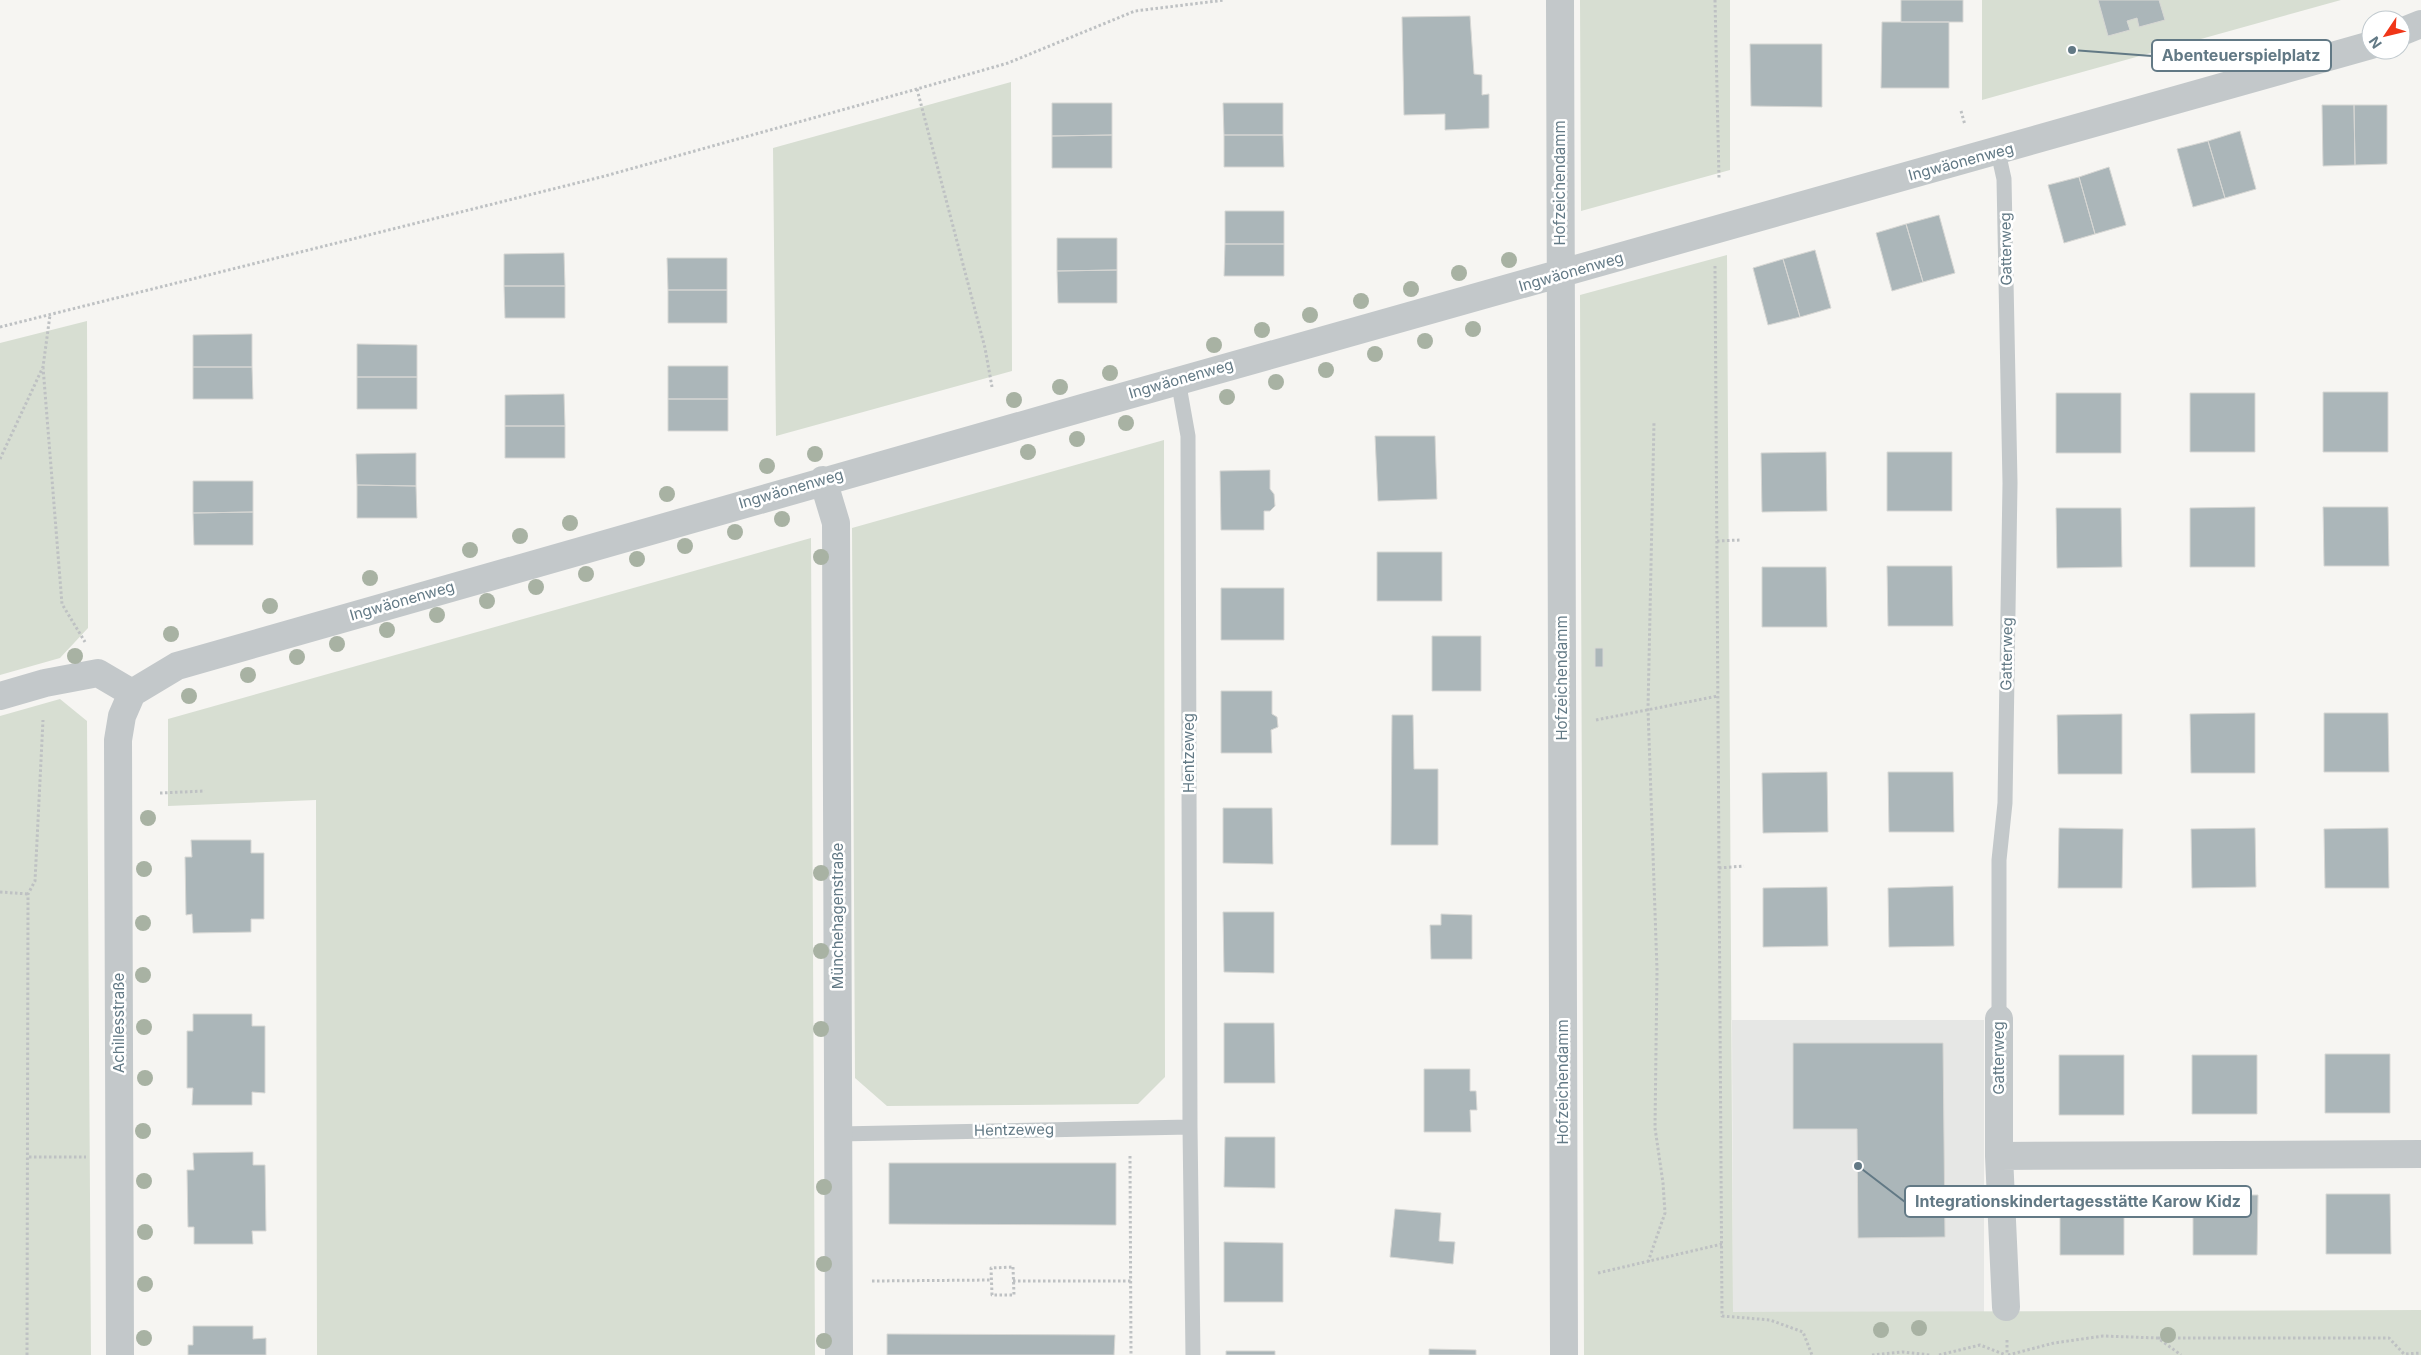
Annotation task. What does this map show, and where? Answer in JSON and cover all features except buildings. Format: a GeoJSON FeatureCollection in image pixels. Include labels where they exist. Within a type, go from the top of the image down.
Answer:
{"type":"FeatureCollection","features":[{"type":"Feature","properties":{"kind":"street","name":"Hofzeichendamm"},"geometry":{"type":"LineString","coordinates":[[1560,0],[1564,1355]]}},
{"type":"Feature","properties":{"kind":"street","name":"Ingwäonenweg"},"geometry":{"type":"LineString","coordinates":[[132,693],[177,666],[823,480],[1561,275],[2361,48]]}},
{"type":"Feature","properties":{"kind":"street","name":"Münchehagenstraße"},"geometry":{"type":"LineString","coordinates":[[823,480],[836,523],[839,1355]]}},
{"type":"Feature","properties":{"kind":"street"},"geometry":{"type":"LineString","coordinates":[[0,696],[45,683],[98,673],[132,693]]}},
{"type":"Feature","properties":{"kind":"street","name":"Achillesstraße"},"geometry":{"type":"LineString","coordinates":[[120,1355],[118,740],[122,716],[132,693]]}},
{"type":"Feature","properties":{"kind":"street","name":"Gatterweg"},"geometry":{"type":"LineString","coordinates":[[1999,1019],[1999,1156],[2006,1307]]}},
{"type":"Feature","properties":{"kind":"street"},"geometry":{"type":"LineString","coordinates":[[1999,1156],[2421,1154]]}},
{"type":"Feature","properties":{"kind":"lane","name":"Gatterweg"},"geometry":{"type":"LineString","coordinates":[[1998,152],[2004,179],[2010,483],[2004,803],[1999,860],[1999,1019]]}},
{"type":"Feature","properties":{"kind":"lane","name":"Hentzeweg"},"geometry":{"type":"LineString","coordinates":[[1178,380],[1188,436],[1190,1126],[1193,1355]]}},
{"type":"Feature","properties":{"kind":"lane","name":"Hentzeweg"},"geometry":{"type":"LineString","coordinates":[[838,1134],[1190,1126]]}},
{"type":"Feature","properties":{"kind":"path"},"geometry":{"type":"LineString","coordinates":[[0,327],[605,176],[1008,63],[1135,11],[1224,0]]}},
{"type":"Feature","properties":{"kind":"path"},"geometry":{"type":"LineString","coordinates":[[1715,0],[1719,178]]}},
{"type":"Feature","properties":{"kind":"path"},"geometry":{"type":"LineString","coordinates":[[916,89],[985,348],[992,387]]}},
{"type":"Feature","properties":{"kind":"path"},"geometry":{"type":"LineString","coordinates":[[1715,260],[1722,1316],[1770,1320],[1803,1332],[1812,1355]]}},
{"type":"Feature","properties":{"kind":"path"},"geometry":{"type":"LineString","coordinates":[[50,315],[43,367],[62,604],[84,640],[98,673]]}},
{"type":"Feature","properties":{"kind":"path"},"geometry":{"type":"LineString","coordinates":[[0,459],[43,367]]}},
{"type":"Feature","properties":{"kind":"path"},"geometry":{"type":"LineString","coordinates":[[1648,1262],[1665,1213],[1663,1183],[1654,1128],[1657,970],[1648,709],[1654,422]]}},
{"type":"Feature","properties":{"kind":"path"},"geometry":{"type":"LineString","coordinates":[[1717,541],[1740,540]]}},
{"type":"Feature","properties":{"kind":"path"},"geometry":{"type":"LineString","coordinates":[[28,1355],[28,894],[35,881],[45,683]]}},
{"type":"Feature","properties":{"kind":"path"},"geometry":{"type":"LineString","coordinates":[[1562,727],[1718,696]]}},
{"type":"Feature","properties":{"kind":"path"},"geometry":{"type":"LineString","coordinates":[[160,793],[205,791]]}},
{"type":"Feature","properties":{"kind":"path"},"geometry":{"type":"LineString","coordinates":[[1720,868],[1744,866]]}},
{"type":"Feature","properties":{"kind":"path"},"geometry":{"type":"LineString","coordinates":[[0,892],[28,894]]}},
{"type":"Feature","properties":{"kind":"path"},"geometry":{"type":"LineString","coordinates":[[1129,1127],[1131,1355]]}},
{"type":"Feature","properties":{"kind":"path"},"geometry":{"type":"LineString","coordinates":[[29,1157],[119,1157]]}},
{"type":"Feature","properties":{"kind":"path"},"geometry":{"type":"LineString","coordinates":[[1563,1281],[1722,1244]]}},
{"type":"Feature","properties":{"kind":"path"},"geometry":{"type":"LineString","coordinates":[[1013,1267],[1014,1295],[992,1295],[992,1280],[992,1268],[1013,1267]]}},
{"type":"Feature","properties":{"kind":"path"},"geometry":{"type":"LineString","coordinates":[[838,1282],[992,1280]]}},
{"type":"Feature","properties":{"kind":"path"},"geometry":{"type":"LineString","coordinates":[[1013,1282],[1131,1281]]}},
{"type":"Feature","properties":{"kind":"path"},"geometry":{"type":"LineString","coordinates":[[1939,1355],[1980,1344],[2007,1355],[2054,1344],[2103,1336],[2158,1338],[2389,1338],[2404,1354],[2421,1353]]}},
{"type":"Feature","properties":{"kind":"path"},"geometry":{"type":"LineString","coordinates":[[2158,1338],[2181,1355]]}},
{"type":"Feature","properties":{"kind":"path"},"geometry":{"type":"LineString","coordinates":[[1872,1355],[1903,1352],[1930,1355]]}},
{"type":"Feature","properties":{"kind":"shaded area"},"geometry":{"type":"Polygon","coordinates":[[[1580,0],[1730,0],[1730,170],[1581,211],[1580,0]]]}},
{"type":"Feature","properties":{"kind":"shaded area"},"geometry":{"type":"Polygon","coordinates":[[[1982,0],[2341,0],[1982,100],[1982,0]]]}},
{"type":"Feature","properties":{"kind":"shaded area"},"geometry":{"type":"Polygon","coordinates":[[[1011,82],[1012,371],[776,436],[773,148],[1011,82]]]}},
{"type":"Feature","properties":{"kind":"shaded area"},"geometry":{"type":"Polygon","coordinates":[[[1727,255],[1733,1312],[2421,1310],[2421,1355],[1584,1355],[1580,295],[1727,255]]]}},
{"type":"Feature","properties":{"kind":"shaded area"},"geometry":{"type":"Polygon","coordinates":[[[87,321],[88,628],[60,658],[0,675],[0,343],[87,321]]]}},
{"type":"Feature","properties":{"kind":"shaded area"},"geometry":{"type":"Polygon","coordinates":[[[1164,440],[1165,1077],[1138,1104],[887,1106],[855,1078],[852,528],[1164,440]]]}},
{"type":"Feature","properties":{"kind":"shaded area"},"geometry":{"type":"Polygon","coordinates":[[[811,538],[815,1355],[317,1355],[316,800],[168,806],[168,719],[811,538]]]}},
{"type":"Feature","properties":{"kind":"shaded area"},"geometry":{"type":"Polygon","coordinates":[[[60,699],[87,721],[91,1355],[0,1355],[0,716],[60,699]]]}},
{"type":"Feature","properties":{"kind":"shaded area"},"geometry":{"type":"Polygon","coordinates":[[[1732,1020],[1984,1020],[1984,1312],[1733,1312],[1732,1020]]]}},
{"type":"Feature","properties":{"kind":"place","name":"Abenteuerspielplatz"},"geometry":{"type":"Point","coordinates":[2072,50]}},
{"type":"Feature","properties":{"kind":"place","name":"Integrationskindertagesstätte Karow Kidz"},"geometry":{"type":"Point","coordinates":[1858,1166]}}]}
